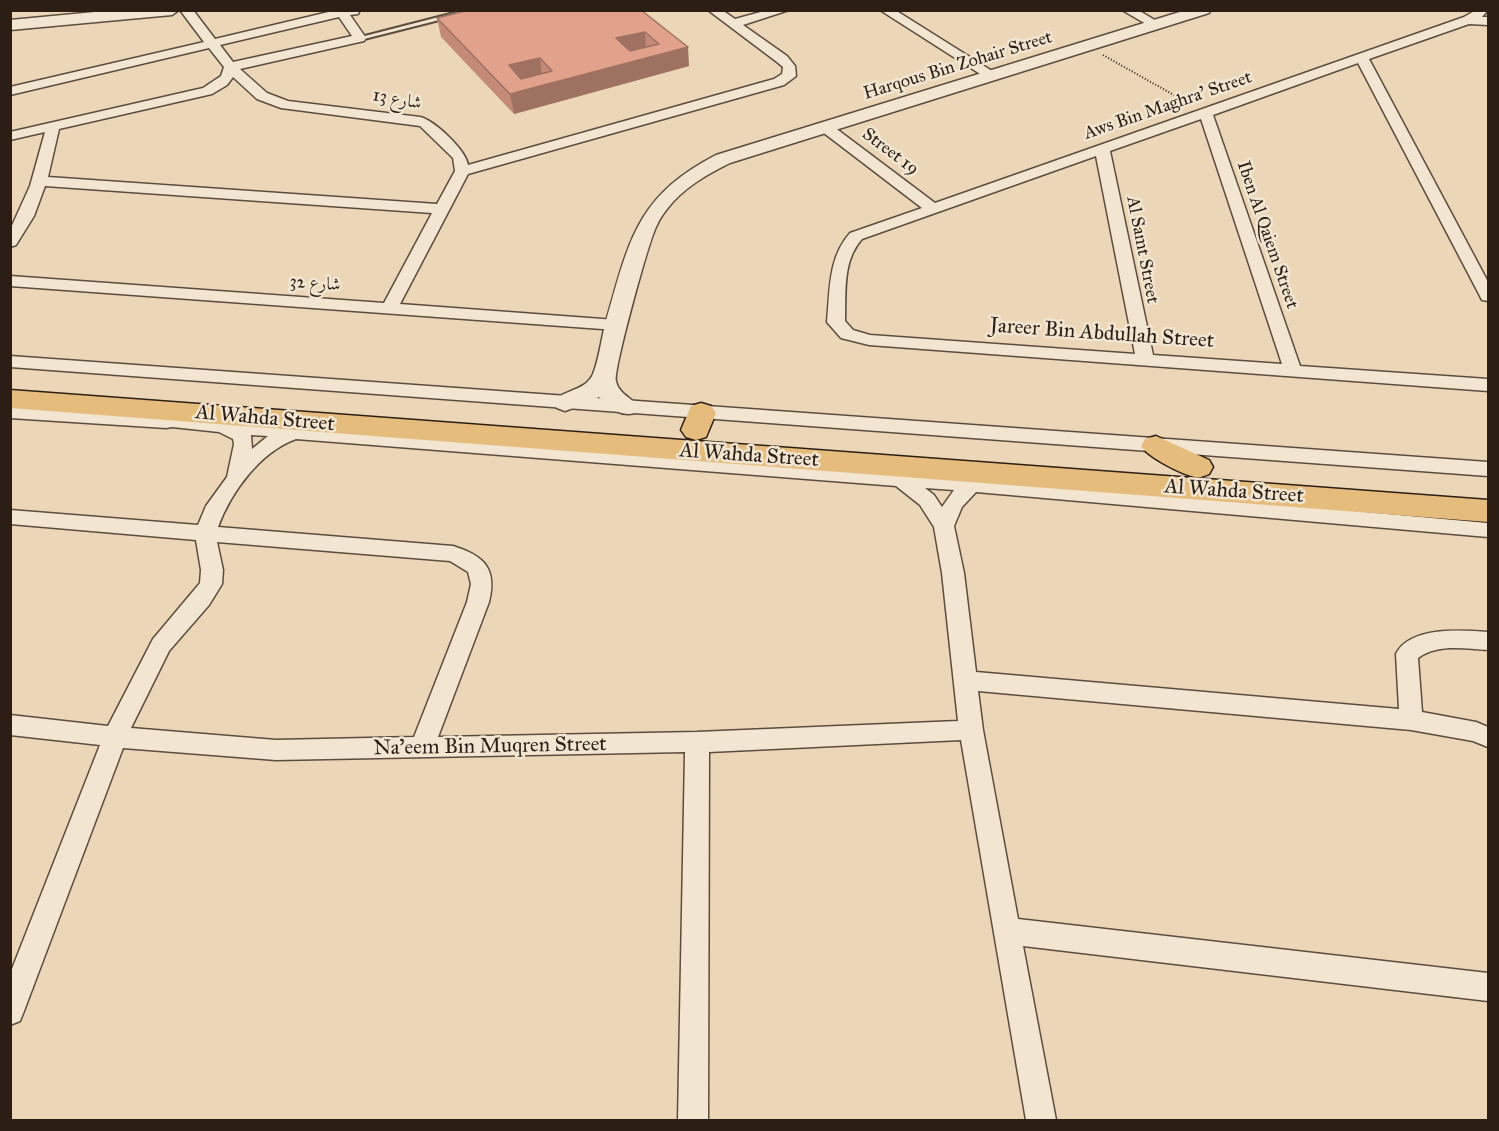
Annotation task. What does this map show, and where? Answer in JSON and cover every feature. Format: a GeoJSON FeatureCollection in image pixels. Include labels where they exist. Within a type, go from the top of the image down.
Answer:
{"type":"FeatureCollection","features":[{"type":"Feature","properties":{"kind":"main road","name":"Al Wahda Street"},"geometry":{"type":"LineString","coordinates":[[10,379],[698,421],[1198,467],[1488,489]]}},
{"type":"Feature","properties":{"kind":"main road","name":"Al Wahda Street"},"geometry":{"type":"LineString","coordinates":[[10,399],[391,429],[828,468],[1070,480],[1488,511]]}},
{"type":"Feature","properties":{"kind":"main road"},"geometry":{"type":"LineString","coordinates":[[1156,446],[1198,467]]}},
{"type":"Feature","properties":{"kind":"main road"},"geometry":{"type":"LineString","coordinates":[[1040,490],[1070,480]]}},
{"type":"Feature","properties":{"kind":"street"},"geometry":{"type":"LineString","coordinates":[[10,25],[172,10]]}},
{"type":"Feature","properties":{"kind":"street","name":"شارع 13"},"geometry":{"type":"LineString","coordinates":[[186,10],[230,67],[268,100],[286,105],[420,121],[425,123],[460,157],[462,171]]}},
{"type":"Feature","properties":{"kind":"street"},"geometry":{"type":"LineString","coordinates":[[389,309],[462,171],[779,82],[786,78],[790,73],[789,66],[782,59],[714,10]]}},
{"type":"Feature","properties":{"kind":"street"},"geometry":{"type":"LineString","coordinates":[[732,24],[783,10]]}},
{"type":"Feature","properties":{"kind":"street"},"geometry":{"type":"LineString","coordinates":[[886,10],[993,76]]}},
{"type":"Feature","properties":{"kind":"street"},"geometry":{"type":"LineString","coordinates":[[1128,10],[1157,25]]}},
{"type":"Feature","properties":{"kind":"street","name":"Harqous Bin Zohair Street"},"geometry":{"type":"LineString","coordinates":[[603,378],[616,324],[646,226],[661,204],[696,173],[723,159],[1204,10]]}},
{"type":"Feature","properties":{"kind":"street","name":"Aws Bin Maghra' Street"},"geometry":{"type":"LineString","coordinates":[[880,227],[1468,20],[1485,10]]}},
{"type":"Feature","properties":{"kind":"street"},"geometry":{"type":"LineString","coordinates":[[10,91],[348,12],[360,38],[230,67],[230,73],[224,81],[207,91],[10,136]]}},
{"type":"Feature","properties":{"kind":"street","name":"Aws Bin Maghra' Street"},"geometry":{"type":"LineString","coordinates":[[1468,20],[1488,21]]}},
{"type":"Feature","properties":{"kind":"street"},"geometry":{"type":"LineString","coordinates":[[1361,57],[1488,296]]}},
{"type":"Feature","properties":{"kind":"street","name":"Iben Al Qaiem Street"},"geometry":{"type":"LineString","coordinates":[[1204,112],[1293,371]]}},
{"type":"Feature","properties":{"kind":"street"},"geometry":{"type":"LineString","coordinates":[[10,242],[16,222],[40,182],[53,126]]}},
{"type":"Feature","properties":{"kind":"street","name":"Street 19"},"geometry":{"type":"LineString","coordinates":[[825,127],[932,208]]}},
{"type":"Feature","properties":{"kind":"street","name":"Al Samt Street"},"geometry":{"type":"LineString","coordinates":[[1102,149],[1145,360]]}},
{"type":"Feature","properties":{"kind":"street"},"geometry":{"type":"LineString","coordinates":[[40,182],[442,209]]}},
{"type":"Feature","properties":{"kind":"street","name":"Jareer Bin Abdullah Street"},"geometry":{"type":"LineString","coordinates":[[880,227],[856,236],[849,242],[842,259],[836,322],[847,334],[869,340],[1488,385]]}},
{"type":"Feature","properties":{"kind":"street","name":"شارع 32"},"geometry":{"type":"LineString","coordinates":[[10,281],[616,324]]}},
{"type":"Feature","properties":{"kind":"street"},"geometry":{"type":"LineString","coordinates":[[10,361],[627,408],[698,421],[1156,446],[1488,469]]}},
{"type":"Feature","properties":{"kind":"street"},"geometry":{"type":"LineString","coordinates":[[565,403],[589,393],[603,378],[609,395],[627,408]]}},
{"type":"Feature","properties":{"kind":"street"},"geometry":{"type":"LineString","coordinates":[[147,409],[180,423]]}},
{"type":"Feature","properties":{"kind":"street"},"geometry":{"type":"LineString","coordinates":[[10,412],[828,468],[901,480],[1040,490],[1488,530]]}},
{"type":"Feature","properties":{"kind":"street"},"geometry":{"type":"LineString","coordinates":[[221,425],[242,436],[244,444],[236,478]]}},
{"type":"Feature","properties":{"kind":"street"},"geometry":{"type":"LineString","coordinates":[[355,437],[391,429]]}},
{"type":"Feature","properties":{"kind":"street"},"geometry":{"type":"LineString","coordinates":[[10,1011],[115,737],[161,645],[201,600],[211,584],[212,570],[205,535],[216,506],[236,478],[268,445],[284,436],[301,433]]}},
{"type":"Feature","properties":{"kind":"street"},"geometry":{"type":"LineString","coordinates":[[901,480],[927,500],[944,526],[953,573],[971,730],[1041,1120]]}},
{"type":"Feature","properties":{"kind":"street"},"geometry":{"type":"LineString","coordinates":[[944,526],[953,504],[970,486]]}},
{"type":"Feature","properties":{"kind":"street"},"geometry":{"type":"LineString","coordinates":[[10,517],[453,554],[468,560],[479,570],[484,582],[421,749]]}},
{"type":"Feature","properties":{"kind":"street"},"geometry":{"type":"LineString","coordinates":[[1411,720],[1407,654],[1417,646],[1431,640],[1488,641]]}},
{"type":"Feature","properties":{"kind":"street"},"geometry":{"type":"LineString","coordinates":[[967,681],[1411,720],[1476,732],[1488,737]]}},
{"type":"Feature","properties":{"kind":"street","name":"Na'eem Bin Muqren Street"},"geometry":{"type":"LineString","coordinates":[[10,724],[115,737],[276,750],[697,742],[971,730]]}},
{"type":"Feature","properties":{"kind":"street"},"geometry":{"type":"LineString","coordinates":[[693,1120],[697,742]]}},
{"type":"Feature","properties":{"kind":"street"},"geometry":{"type":"LineString","coordinates":[[1007,931],[1488,987]]}},
{"type":"Feature","properties":{"kind":"lane"},"geometry":{"type":"LineString","coordinates":[[360,38],[476,10]]}},
{"type":"Feature","properties":{"kind":"path"},"geometry":{"type":"LineString","coordinates":[[1088,47],[1204,112]]}},
{"type":"Feature","properties":{"kind":"building"},"geometry":{"type":"Polygon","coordinates":[[[469,10],[641,10],[688,47],[510,94],[437,18],[469,10]],[[645,32],[616,38],[630,51],[659,44],[645,32]],[[540,58],[509,65],[521,79],[552,71],[540,58]]]}}]}
